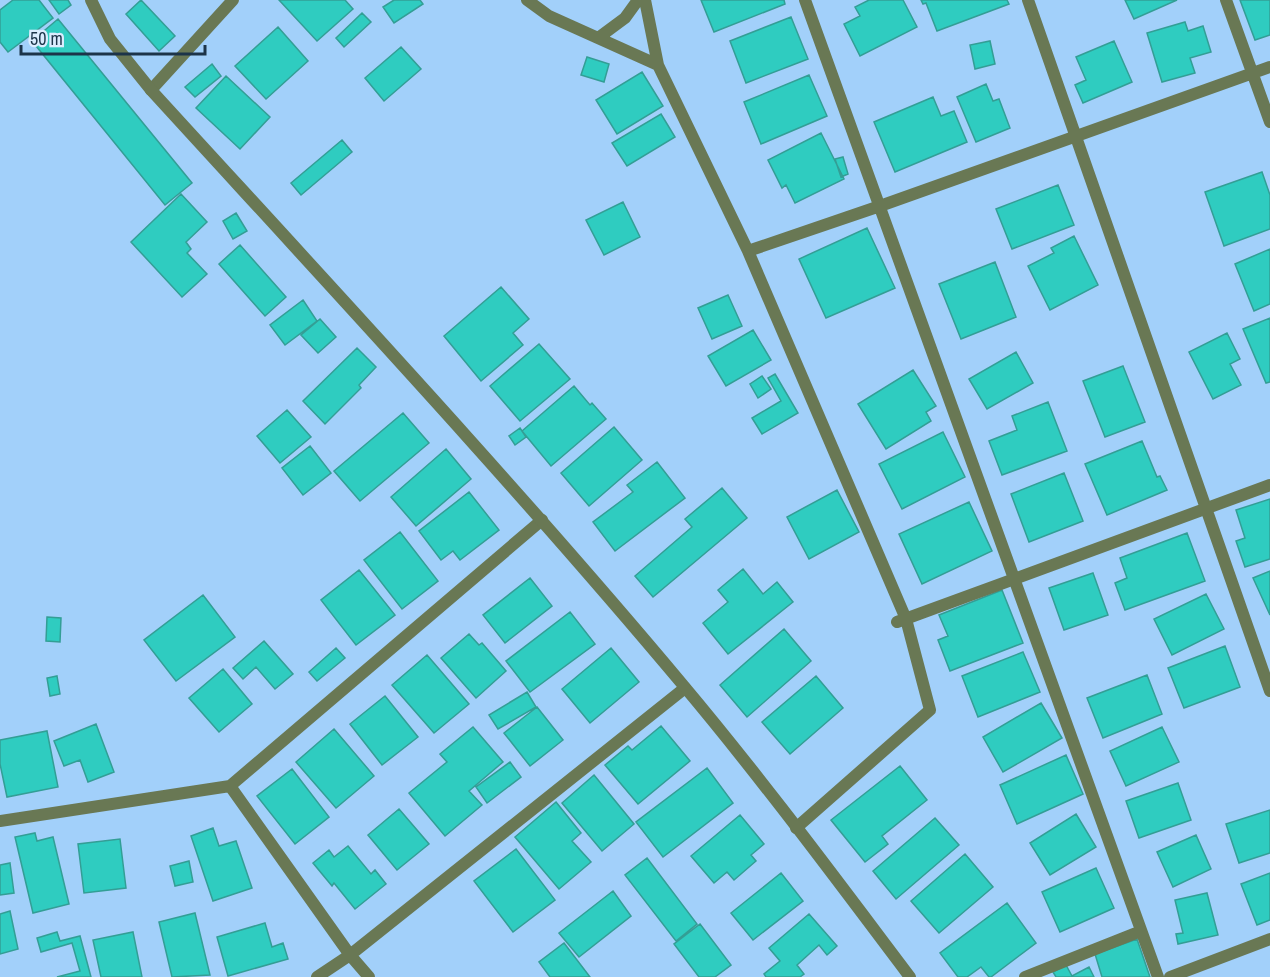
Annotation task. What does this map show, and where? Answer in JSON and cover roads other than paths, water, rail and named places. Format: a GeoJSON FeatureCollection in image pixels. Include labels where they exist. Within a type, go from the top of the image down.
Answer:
{"type":"FeatureCollection","features":[{"type":"Feature","properties":{"kind":"street"},"geometry":{"type":"LineString","coordinates":[[91,0],[110,39],[151,90],[542,520],[685,688],[910,977]]}},
{"type":"Feature","properties":{"kind":"street"},"geometry":{"type":"LineString","coordinates":[[151,90],[233,0]]}},
{"type":"Feature","properties":{"kind":"street"},"geometry":{"type":"LineString","coordinates":[[527,0],[549,16],[658,65]]}},
{"type":"Feature","properties":{"kind":"street"},"geometry":{"type":"LineString","coordinates":[[598,38],[625,18],[638,0]]}},
{"type":"Feature","properties":{"kind":"street"},"geometry":{"type":"LineString","coordinates":[[645,0],[658,65],[748,251],[902,620],[930,710],[796,828]]}},
{"type":"Feature","properties":{"kind":"street"},"geometry":{"type":"LineString","coordinates":[[805,0],[1158,977]]}},
{"type":"Feature","properties":{"kind":"street"},"geometry":{"type":"LineString","coordinates":[[1028,0],[1270,691]]}},
{"type":"Feature","properties":{"kind":"street"},"geometry":{"type":"LineString","coordinates":[[1226,0],[1270,122]]}},
{"type":"Feature","properties":{"kind":"street"},"geometry":{"type":"LineString","coordinates":[[748,251],[880,207],[1270,67]]}},
{"type":"Feature","properties":{"kind":"street"},"geometry":{"type":"LineString","coordinates":[[902,620],[1270,485]]}},
{"type":"Feature","properties":{"kind":"street"},"geometry":{"type":"LineString","coordinates":[[0,821],[230,786],[542,520]]}},
{"type":"Feature","properties":{"kind":"street"},"geometry":{"type":"LineString","coordinates":[[317,977],[350,955],[685,688]]}},
{"type":"Feature","properties":{"kind":"street"},"geometry":{"type":"LineString","coordinates":[[230,786],[350,955],[369,977]]}},
{"type":"Feature","properties":{"kind":"street"},"geometry":{"type":"LineString","coordinates":[[1026,977],[1141,931]]}},
{"type":"Feature","properties":{"kind":"street"},"geometry":{"type":"LineString","coordinates":[[1170,977],[1270,939]]}}]}
